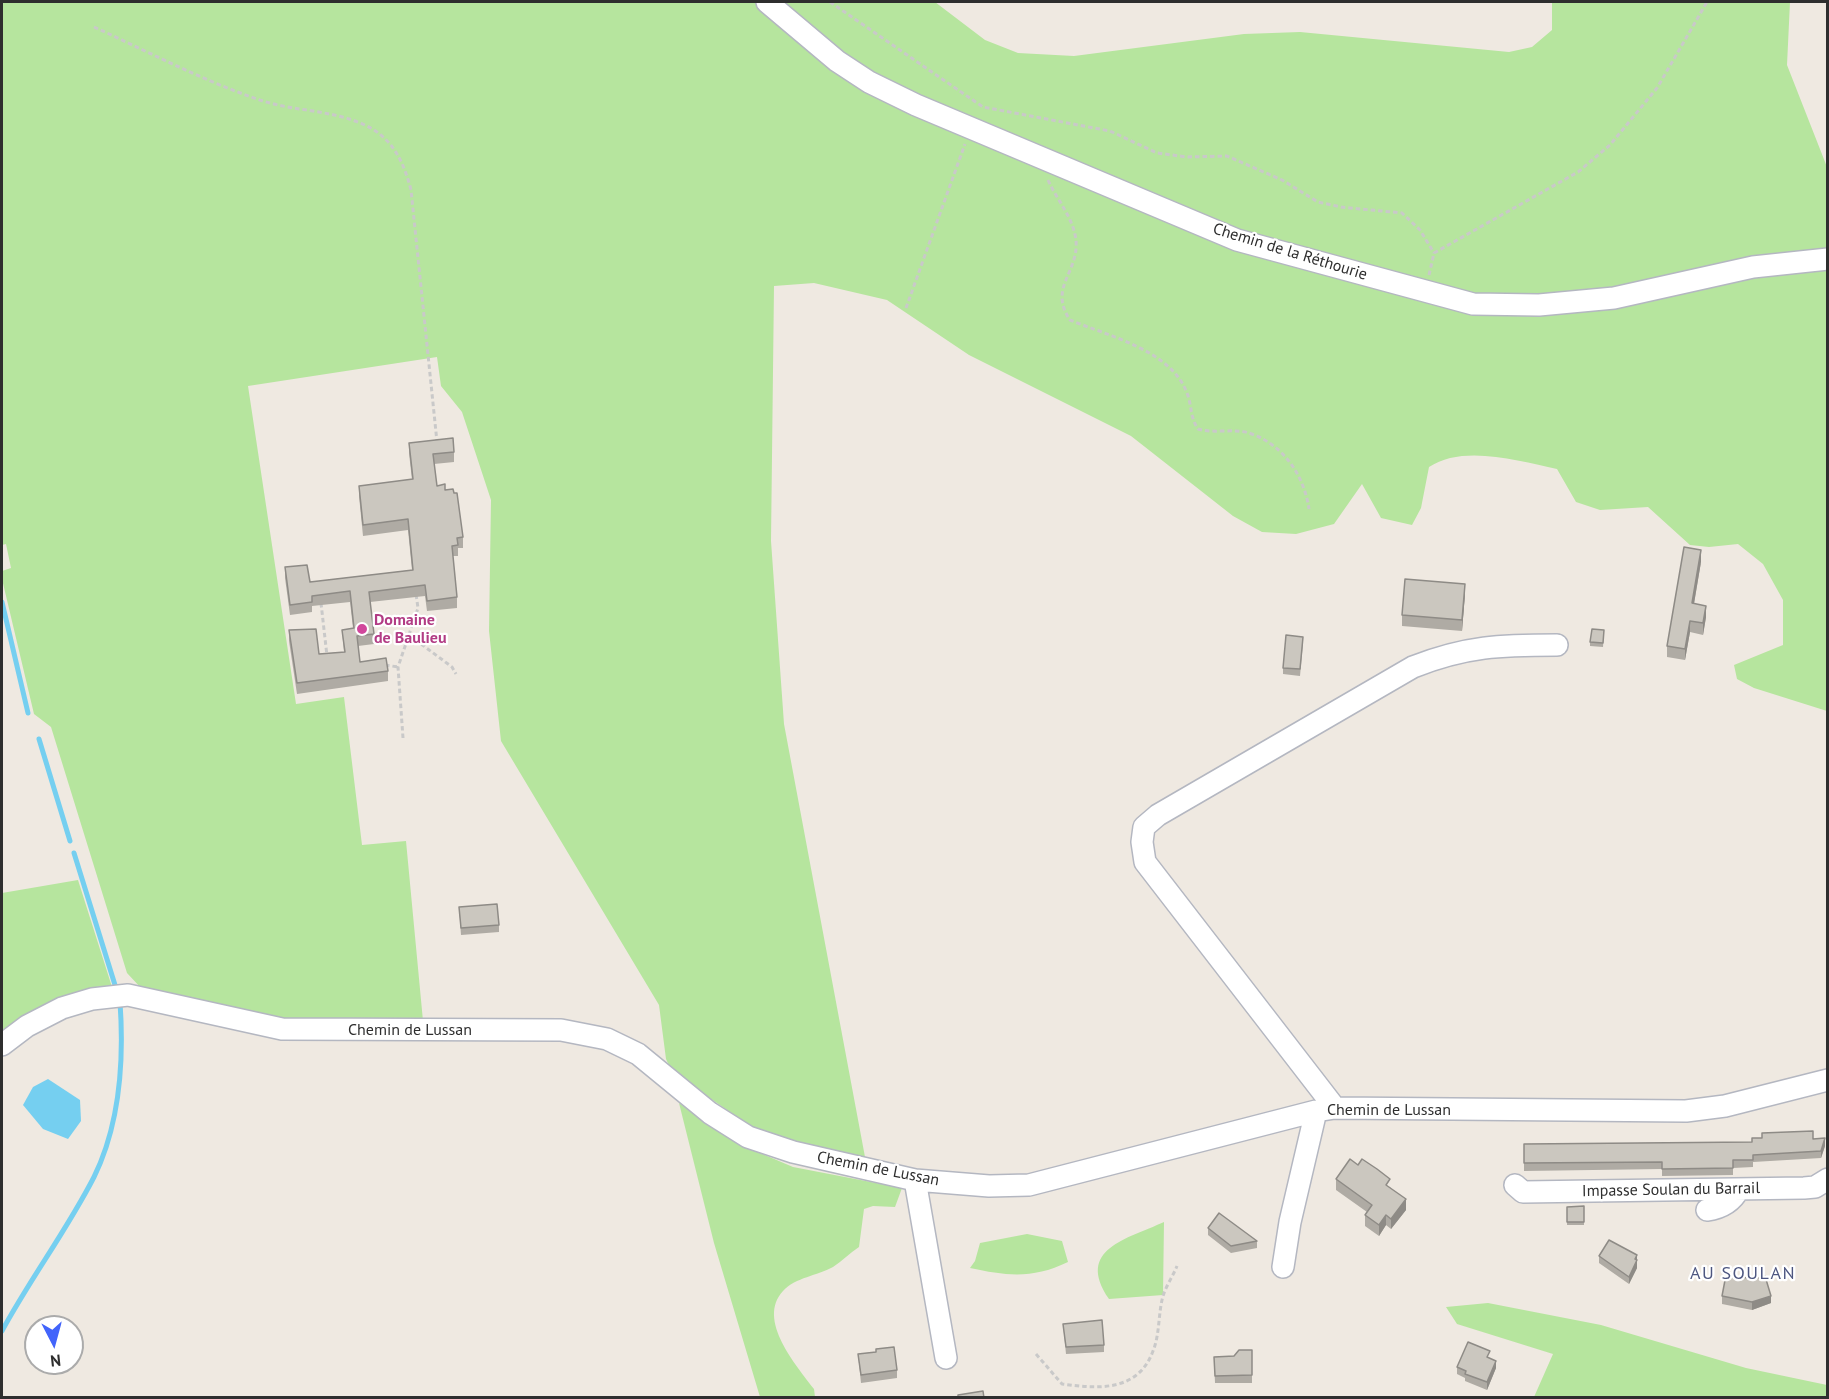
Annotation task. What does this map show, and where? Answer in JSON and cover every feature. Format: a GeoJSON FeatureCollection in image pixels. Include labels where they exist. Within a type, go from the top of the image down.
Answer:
{"type":"FeatureCollection","features":[{"type":"Feature","properties":{"kind":"street","name":"Chemin de la Réthourie"},"geometry":{"type":"LineString","coordinates":[[767,2],[837,61],[869,82],[1041,158],[1237,240],[1473,304],[1539,305],[1614,298],[1753,267],[1827,259]]}},
{"type":"Feature","properties":{"kind":"street"},"geometry":{"type":"LineString","coordinates":[[1283,1267],[1290,1222],[1326,1110],[1145,862],[1142,842],[1144,827],[1158,814],[1413,667],[1441,656],[1494,645],[1557,645]]}},
{"type":"Feature","properties":{"kind":"street","name":"Chemin de Lussan"},"geometry":{"type":"LineString","coordinates":[[2,1045],[27,1026],[62,1008],[92,999],[128,995],[282,1029],[561,1030],[607,1039],[638,1054],[710,1113],[748,1137],[793,1152],[915,1180],[989,1186],[1029,1185],[1326,1110],[1686,1111],[1725,1106],[1827,1080]]}},
{"type":"Feature","properties":{"kind":"street","name":"Impasse Soulan du Barrail"},"geometry":{"type":"LineString","coordinates":[[1515,1185],[1523,1192],[1810,1188],[1827,1179]]}},
{"type":"Feature","properties":{"kind":"street"},"geometry":{"type":"LineString","coordinates":[[915,1180],[946,1358]]}},
{"type":"Feature","properties":{"kind":"street"},"geometry":{"type":"LineString","coordinates":[[1707,1210],[1715,1209],[1734,1199],[1739,1189]]}},
{"type":"Feature","properties":{"kind":"path"},"geometry":{"type":"LineString","coordinates":[[830,2],[983,107],[1110,131],[1157,153],[1187,157],[1227,156],[1282,180],[1318,201],[1341,207],[1402,213],[1420,230],[1434,253],[1425,292]]}},
{"type":"Feature","properties":{"kind":"path"},"geometry":{"type":"LineString","coordinates":[[1434,253],[1578,172],[1610,144],[1657,88],[1707,2]]}},
{"type":"Feature","properties":{"kind":"path"},"geometry":{"type":"LineString","coordinates":[[94,27],[216,83],[264,101],[345,119],[374,130],[397,153],[404,163],[411,190],[438,453]]}},
{"type":"Feature","properties":{"kind":"path"},"geometry":{"type":"LineString","coordinates":[[906,308],[971,128]]}},
{"type":"Feature","properties":{"kind":"path"},"geometry":{"type":"LineString","coordinates":[[1041,158],[1048,182],[1071,220],[1076,241],[1072,267],[1061,287],[1062,307],[1070,320],[1153,356],[1167,367],[1188,393],[1191,419],[1198,429],[1248,433],[1282,452],[1306,490],[1309,509]]}},
{"type":"Feature","properties":{"kind":"path"},"geometry":{"type":"LineString","coordinates":[[403,738],[398,667],[418,608],[415,588]]}},
{"type":"Feature","properties":{"kind":"path"},"geometry":{"type":"LineString","coordinates":[[320,598],[328,666]]}},
{"type":"Feature","properties":{"kind":"path"},"geometry":{"type":"LineString","coordinates":[[409,635],[452,667],[456,674]]}},
{"type":"Feature","properties":{"kind":"path"},"geometry":{"type":"LineString","coordinates":[[377,664],[398,667]]}},
{"type":"Feature","properties":{"kind":"path"},"geometry":{"type":"LineString","coordinates":[[1036,1354],[1062,1384],[1118,1386],[1128,1383],[1139,1375],[1153,1351],[1164,1295],[1177,1266]]}},
{"type":"Feature","properties":{"kind":"green space"},"geometry":{"type":"Polygon","coordinates":[[[2,2],[935,2],[985,40],[1018,53],[1074,56],[1244,34],[1300,32],[1509,52],[1532,47],[1552,30],[1552,2],[1790,2],[1787,65],[1827,167],[1827,711],[1754,688],[1737,679],[1734,665],[1783,645],[1783,600],[1763,564],[1738,544],[1709,547],[1690,545],[1648,507],[1600,510],[1576,502],[1557,469],[1492,456],[1458,456],[1429,467],[1421,508],[1412,525],[1381,518],[1362,484],[1334,524],[1296,534],[1262,532],[1233,516],[1131,436],[969,355],[887,300],[814,283],[774,286],[771,541],[784,724],[865,1157],[799,1144],[759,1132],[672,1072],[666,1059],[659,1005],[501,741],[489,631],[491,500],[462,412],[441,386],[437,357],[248,386],[296,704],[344,697],[362,845],[406,841],[423,1021],[281,1019],[141,988],[127,973],[51,727],[34,714],[2,579],[2,571],[11,568],[6,544],[2,545],[2,2]]]}},
{"type":"Feature","properties":{"kind":"green space"},"geometry":{"type":"Polygon","coordinates":[[[78,880],[112,987],[2,1037],[2,893],[78,880]]]}},
{"type":"Feature","properties":{"kind":"green space"},"geometry":{"type":"Polygon","coordinates":[[[679,1103],[746,1147],[793,1167],[902,1188],[895,1207],[873,1206],[864,1209],[859,1247],[833,1267],[788,1286],[776,1303],[774,1315],[776,1329],[790,1356],[814,1389],[815,1397],[760,1397],[714,1243],[679,1103]]]}},
{"type":"Feature","properties":{"kind":"green space"},"geometry":{"type":"Polygon","coordinates":[[[1164,1222],[1163,1295],[1109,1299],[1100,1282],[1098,1268],[1102,1257],[1121,1241],[1164,1222]]]}},
{"type":"Feature","properties":{"kind":"green space"},"geometry":{"type":"Polygon","coordinates":[[[1027,1234],[1062,1241],[1068,1262],[1043,1271],[1020,1274],[996,1273],[970,1268],[975,1261],[980,1243],[1027,1234]]]}},
{"type":"Feature","properties":{"kind":"green space"},"geometry":{"type":"Polygon","coordinates":[[[1488,1303],[1601,1325],[1746,1368],[1827,1385],[1827,1397],[1534,1397],[1553,1354],[1457,1324],[1446,1307],[1488,1303]]]}},
{"type":"Feature","properties":{"kind":"water"},"geometry":{"type":"Polygon","coordinates":[[[48,1079],[80,1100],[81,1121],[68,1139],[43,1129],[23,1105],[33,1087],[48,1079]]]}},
{"type":"Feature","properties":{"kind":"building"},"geometry":{"type":"Polygon","coordinates":[[[453,438],[454,452],[433,454],[437,486],[445,484],[445,490],[453,489],[454,493],[457,493],[463,537],[457,538],[458,545],[452,546],[457,597],[427,601],[425,585],[369,592],[374,634],[357,636],[360,662],[386,658],[388,671],[297,683],[289,630],[316,629],[319,654],[345,652],[342,630],[354,628],[350,591],[312,596],[312,602],[290,605],[285,567],[307,565],[310,582],[413,570],[408,519],[363,525],[359,486],[413,479],[409,443],[453,438]]]}},
{"type":"Feature","properties":{"kind":"building"},"geometry":{"type":"Polygon","coordinates":[[[1684,547],[1701,550],[1692,603],[1706,606],[1703,623],[1690,621],[1685,649],[1667,646],[1684,547]]]}},
{"type":"Feature","properties":{"kind":"building"},"geometry":{"type":"Polygon","coordinates":[[[1405,579],[1465,584],[1462,620],[1402,615],[1405,579]]]}},
{"type":"Feature","properties":{"kind":"building"},"geometry":{"type":"Polygon","coordinates":[[[1592,629],[1604,630],[1603,643],[1590,642],[1592,629]]]}},
{"type":"Feature","properties":{"kind":"building"},"geometry":{"type":"Polygon","coordinates":[[[1286,635],[1303,637],[1300,669],[1283,668],[1286,635]]]}},
{"type":"Feature","properties":{"kind":"building"},"geometry":{"type":"Polygon","coordinates":[[[497,904],[499,925],[461,928],[459,907],[497,904]]]}},
{"type":"Feature","properties":{"kind":"building"},"geometry":{"type":"Polygon","coordinates":[[[1813,1131],[1813,1139],[1825,1138],[1821,1151],[1753,1155],[1753,1160],[1733,1160],[1733,1168],[1662,1169],[1662,1162],[1524,1163],[1524,1144],[1752,1142],[1752,1138],[1762,1138],[1762,1133],[1813,1131]]]}},
{"type":"Feature","properties":{"kind":"building"},"geometry":{"type":"Polygon","coordinates":[[[1350,1159],[1358,1165],[1362,1159],[1377,1169],[1390,1179],[1386,1185],[1406,1199],[1391,1219],[1386,1215],[1379,1225],[1365,1215],[1372,1205],[1336,1179],[1350,1159]]]}},
{"type":"Feature","properties":{"kind":"building"},"geometry":{"type":"Polygon","coordinates":[[[1584,1206],[1584,1222],[1567,1222],[1567,1207],[1584,1206]]]}},
{"type":"Feature","properties":{"kind":"building"},"geometry":{"type":"Polygon","coordinates":[[[1219,1213],[1257,1241],[1231,1246],[1208,1228],[1219,1213]]]}},
{"type":"Feature","properties":{"kind":"building"},"geometry":{"type":"Polygon","coordinates":[[[1609,1240],[1637,1255],[1629,1277],[1599,1256],[1609,1240]]]}},
{"type":"Feature","properties":{"kind":"building"},"geometry":{"type":"Polygon","coordinates":[[[1726,1275],[1755,1279],[1765,1276],[1771,1296],[1752,1302],[1722,1296],[1726,1275]]]}},
{"type":"Feature","properties":{"kind":"building"},"geometry":{"type":"Polygon","coordinates":[[[1102,1320],[1104,1345],[1066,1347],[1063,1324],[1102,1320]]]}},
{"type":"Feature","properties":{"kind":"building"},"geometry":{"type":"Polygon","coordinates":[[[1468,1342],[1490,1351],[1487,1357],[1496,1361],[1487,1382],[1465,1374],[1466,1371],[1457,1367],[1468,1342]]]}},
{"type":"Feature","properties":{"kind":"building"},"geometry":{"type":"Polygon","coordinates":[[[894,1347],[897,1370],[861,1375],[858,1354],[894,1347]]]}},
{"type":"Feature","properties":{"kind":"building"},"geometry":{"type":"Polygon","coordinates":[[[1239,1350],[1252,1350],[1252,1375],[1215,1376],[1214,1357],[1234,1356],[1239,1350]]]}},
{"type":"Feature","properties":{"kind":"building"},"geometry":{"type":"Polygon","coordinates":[[[983,1391],[984,1398],[958,1398],[958,1395],[983,1391]]]}},
{"type":"Feature","properties":{"kind":"waterway"},"geometry":{"type":"LineString","coordinates":[[2,602],[28,713]]}},
{"type":"Feature","properties":{"kind":"waterway"},"geometry":{"type":"LineString","coordinates":[[39,739],[70,841]]}},
{"type":"Feature","properties":{"kind":"waterway"},"geometry":{"type":"LineString","coordinates":[[74,853],[115,985]]}},
{"type":"Feature","properties":{"kind":"waterway"},"geometry":{"type":"LineString","coordinates":[[2,1331],[83,1197],[103,1157],[110,1135],[118,1091],[121,1046],[120,1002]]}},
{"type":"Feature","properties":{"kind":"place","name":"Domaine de Baulieu"},"geometry":{"type":"Point","coordinates":[362,629]}},
{"type":"Feature","properties":{"kind":"district","name":"AU SOULAN"},"geometry":{"type":"Point","coordinates":[1743,1274]}}]}
